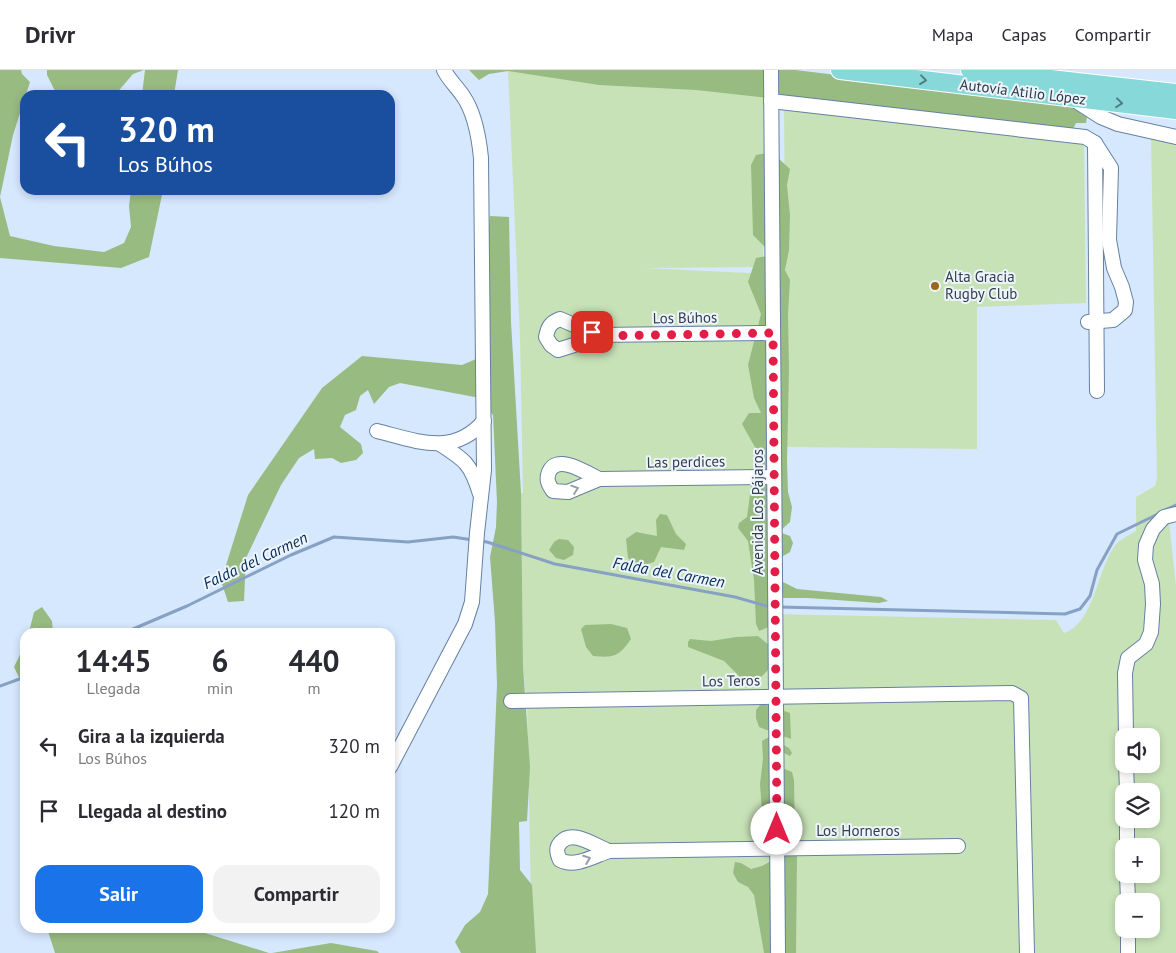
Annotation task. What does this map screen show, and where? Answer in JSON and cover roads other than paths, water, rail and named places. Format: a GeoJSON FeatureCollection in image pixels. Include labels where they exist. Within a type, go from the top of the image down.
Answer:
{"type":"FeatureCollection","features":[{"type":"Feature","properties":{"kind":"main road","name":"Autovía Atilio López"},"geometry":{"type":"LineString","coordinates":[[840,70],[1074,83],[1176,110]]}},
{"type":"Feature","properties":{"kind":"main road","name":"Autovía Atilio López"},"geometry":{"type":"LineString","coordinates":[[970,70],[1176,93]]}},
{"type":"Feature","properties":{"kind":"street"},"geometry":{"type":"LineString","coordinates":[[395,757],[470,611],[484,470],[481,158],[472,115],[464,97],[448,78],[444,70]]}},
{"type":"Feature","properties":{"kind":"street","name":"Avenida Los Pájaros"},"geometry":{"type":"LineString","coordinates":[[771,70],[778,953]]}},
{"type":"Feature","properties":{"kind":"street"},"geometry":{"type":"LineString","coordinates":[[1074,83],[1101,117],[1118,124],[1176,137]]}},
{"type":"Feature","properties":{"kind":"street"},"geometry":{"type":"LineString","coordinates":[[771,101],[1086,137],[1095,143],[1111,168],[1109,240],[1114,268],[1126,302],[1125,310],[1113,320],[1092,321]]}},
{"type":"Feature","properties":{"kind":"street"},"geometry":{"type":"LineString","coordinates":[[1095,143],[1092,321],[1098,391]]}},
{"type":"Feature","properties":{"kind":"street","name":"Los Búhos"},"geometry":{"type":"LineString","coordinates":[[597,336],[773,333]]}},
{"type":"Feature","properties":{"kind":"street"},"geometry":{"type":"LineString","coordinates":[[377,431],[428,444],[447,444],[462,440],[475,431],[484,421]]}},
{"type":"Feature","properties":{"kind":"street"},"geometry":{"type":"LineString","coordinates":[[440,444],[460,456],[468,464],[481,499]]}},
{"type":"Feature","properties":{"kind":"street","name":"Las perdices"},"geometry":{"type":"LineString","coordinates":[[599,479],[774,477]]}},
{"type":"Feature","properties":{"kind":"street"},"geometry":{"type":"LineString","coordinates":[[1126,728],[1125,673],[1128,658],[1146,644],[1151,632],[1152,584],[1145,560],[1146,545],[1152,529],[1164,517],[1176,514]]}},
{"type":"Feature","properties":{"kind":"street","name":"Los Teros"},"geometry":{"type":"LineString","coordinates":[[511,701],[1012,693],[1021,698],[1027,953]]}},
{"type":"Feature","properties":{"kind":"street","name":"Los Horneros"},"geometry":{"type":"LineString","coordinates":[[609,851],[777,847],[958,846]]}},
{"type":"Feature","properties":{"kind":"street"},"geometry":{"type":"LineString","coordinates":[[1128,938],[1128,953]]}},
{"type":"Feature","properties":{"kind":"waterway","name":"Falda del Carmen"},"geometry":{"type":"LineString","coordinates":[[1165,510],[1176,505]]}},
{"type":"Feature","properties":{"kind":"waterway","name":"Falda del Carmen"},"geometry":{"type":"LineString","coordinates":[[779,607],[1065,614],[1080,609],[1090,596],[1097,570],[1117,534],[1160,513]]}},
{"type":"Feature","properties":{"kind":"waterway","name":"Falda del Carmen"},"geometry":{"type":"LineString","coordinates":[[135,628],[187,606],[291,555],[334,537],[408,542],[453,537],[473,540]]}},
{"type":"Feature","properties":{"kind":"waterway","name":"Falda del Carmen"},"geometry":{"type":"LineString","coordinates":[[480,541],[555,564],[735,597],[770,607]]}},
{"type":"Feature","properties":{"kind":"waterway","name":"Falda del Carmen"},"geometry":{"type":"LineString","coordinates":[[0,686],[20,679]]}},
{"type":"Feature","properties":{"kind":"place","name":"Alta Gracia Rugby Club"},"geometry":{"type":"Point","coordinates":[935,286]}}]}
